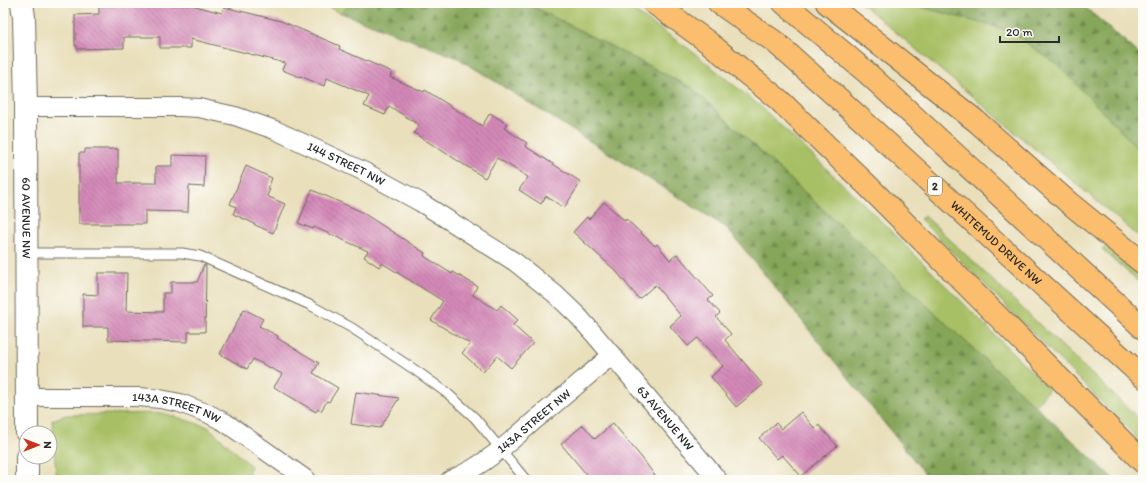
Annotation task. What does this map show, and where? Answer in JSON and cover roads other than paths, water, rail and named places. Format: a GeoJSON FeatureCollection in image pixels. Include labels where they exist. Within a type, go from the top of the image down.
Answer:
{"type":"FeatureCollection","features":[{"type":"Feature","properties":{"kind":"highway"},"geometry":{"type":"LineString","coordinates":[[654,3],[708,42],[779,100],[866,184],[1143,462]]}},
{"type":"Feature","properties":{"kind":"highway","name":"WHITEMUD DRIVE NW"},"geometry":{"type":"LineString","coordinates":[[719,3],[775,42],[1143,377]]}},
{"type":"Feature","properties":{"kind":"highway"},"geometry":{"type":"LineString","coordinates":[[784,3],[865,71],[1143,328]]}},
{"type":"Feature","properties":{"kind":"highway"},"geometry":{"type":"LineString","coordinates":[[827,3],[976,122],[1068,202],[1143,263]]}},
{"type":"Feature","properties":{"kind":"street","name":"60 AVENUE NW"},"geometry":{"type":"LineString","coordinates":[[22,3],[24,17],[26,107],[27,425]]}},
{"type":"Feature","properties":{"kind":"street","name":"144 STREET NW"},"geometry":{"type":"LineString","coordinates":[[26,107],[193,108],[235,116],[275,130],[365,172],[420,202],[516,262],[555,294],[577,315],[612,355]]}},
{"type":"Feature","properties":{"kind":"street","name":"143A STREET NW"},"geometry":{"type":"LineString","coordinates":[[450,480],[480,464],[501,450],[612,355]]}},
{"type":"Feature","properties":{"kind":"street","name":"63 AVENUE NW"},"geometry":{"type":"LineString","coordinates":[[612,355],[718,480]]}},
{"type":"Feature","properties":{"kind":"street","name":"143A STREET NW"},"geometry":{"type":"LineString","coordinates":[[27,398],[139,397],[180,403],[209,414],[226,423],[307,480]]}},
{"type":"Feature","properties":{"kind":"street"},"geometry":{"type":"LineString","coordinates":[[27,465],[27,480]]}},
{"type":"Feature","properties":{"kind":"lane"},"geometry":{"type":"LineString","coordinates":[[26,253],[182,253],[200,256],[310,304],[352,328],[447,393],[476,418],[526,480]]}}]}
